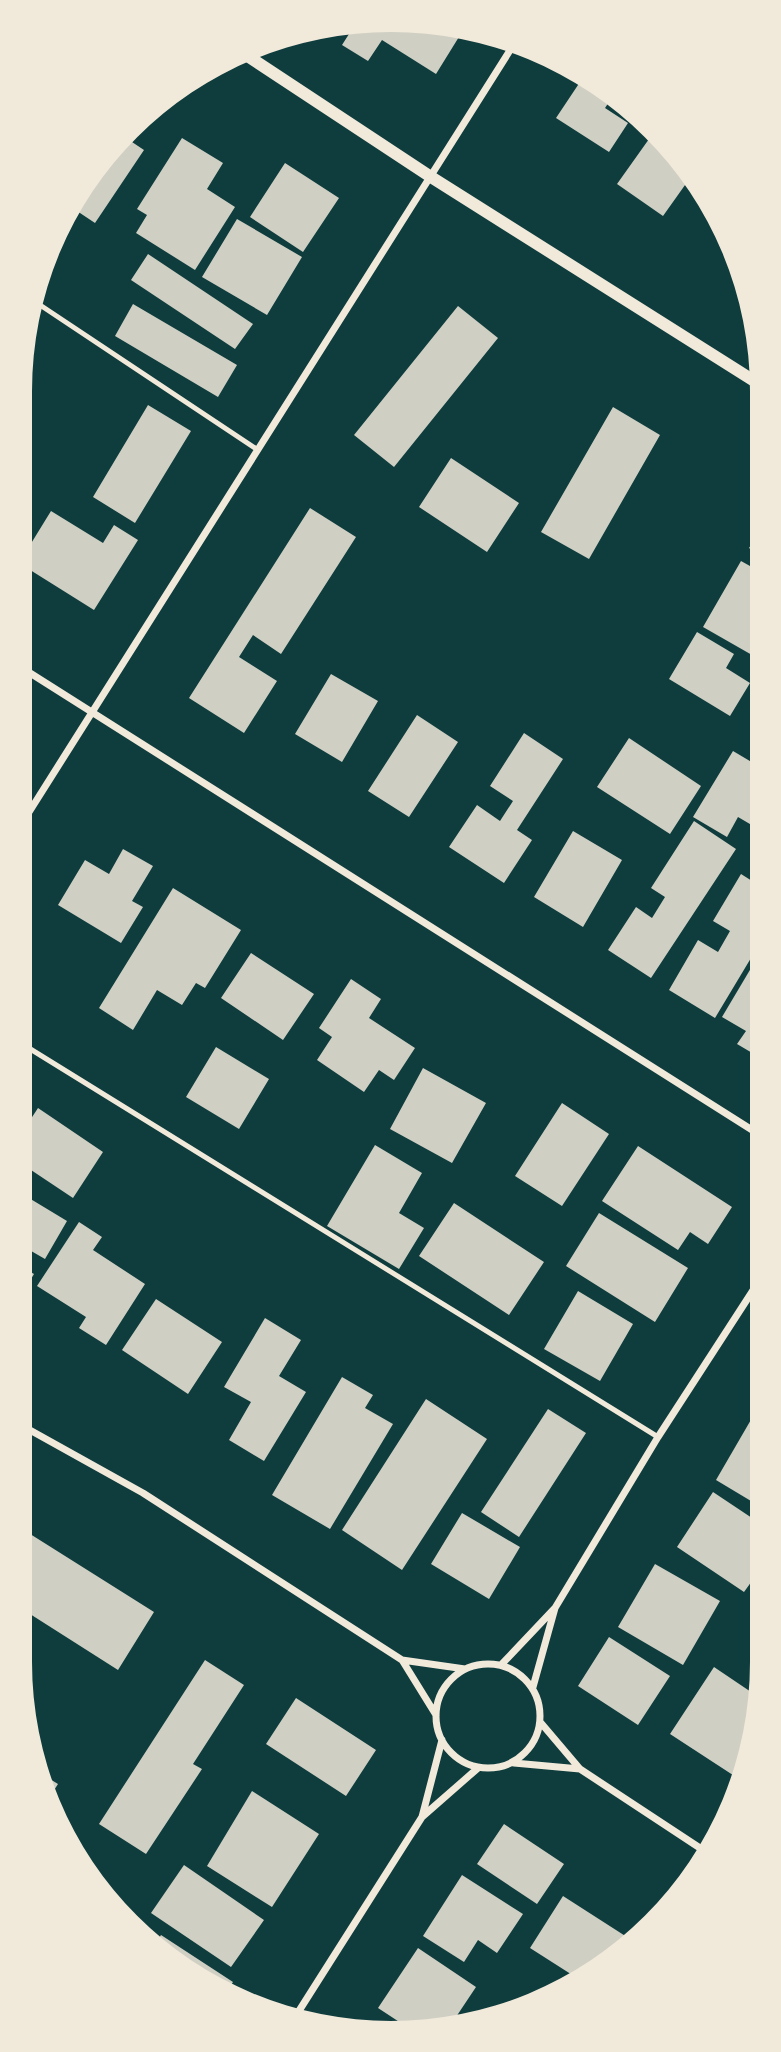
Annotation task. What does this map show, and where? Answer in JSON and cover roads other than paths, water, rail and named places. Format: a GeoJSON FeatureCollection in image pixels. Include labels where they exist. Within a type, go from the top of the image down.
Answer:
{"type":"FeatureCollection","features":[{"type":"Feature","properties":{"kind":"street"},"geometry":{"type":"LineString","coordinates":[[32,808],[509,52]]}},
{"type":"Feature","properties":{"kind":"street"},"geometry":{"type":"LineString","coordinates":[[252,59],[430,177],[749,377]]}},
{"type":"Feature","properties":{"kind":"street"},"geometry":{"type":"LineString","coordinates":[[32,674],[750,1129]]}},
{"type":"Feature","properties":{"kind":"street"},"geometry":{"type":"LineString","coordinates":[[501,1665],[555,1608],[658,1437],[750,1295]]}},
{"type":"Feature","properties":{"kind":"street"},"geometry":{"type":"LineString","coordinates":[[32,1431],[143,1493],[401,1660],[436,1715]]}},
{"type":"Feature","properties":{"kind":"street"},"geometry":{"type":"LineString","coordinates":[[533,1687],[555,1608]]}},
{"type":"Feature","properties":{"kind":"street"},"geometry":{"type":"LineString","coordinates":[[401,1660],[465,1669]]}},
{"type":"Feature","properties":{"kind":"street"},"geometry":{"type":"LineString","coordinates":[[482,1664],[501,1665],[520,1674],[533,1687],[540,1704],[541,1723],[528,1751],[514,1763],[496,1769],[478,1768],[461,1761],[447,1749],[438,1733],[436,1715],[440,1695],[450,1680],[465,1669],[482,1664]]}},
{"type":"Feature","properties":{"kind":"street"},"geometry":{"type":"LineString","coordinates":[[541,1723],[580,1769],[698,1846]]}},
{"type":"Feature","properties":{"kind":"street"},"geometry":{"type":"LineString","coordinates":[[422,1818],[442,1740]]}},
{"type":"Feature","properties":{"kind":"street"},"geometry":{"type":"LineString","coordinates":[[514,1763],[580,1769]]}},
{"type":"Feature","properties":{"kind":"street"},"geometry":{"type":"LineString","coordinates":[[300,2009],[422,1818],[478,1768]]}},
{"type":"Feature","properties":{"kind":"lane"},"geometry":{"type":"LineString","coordinates":[[42,306],[258,450]]}},
{"type":"Feature","properties":{"kind":"lane"},"geometry":{"type":"LineString","coordinates":[[32,1050],[658,1437]]}}]}
